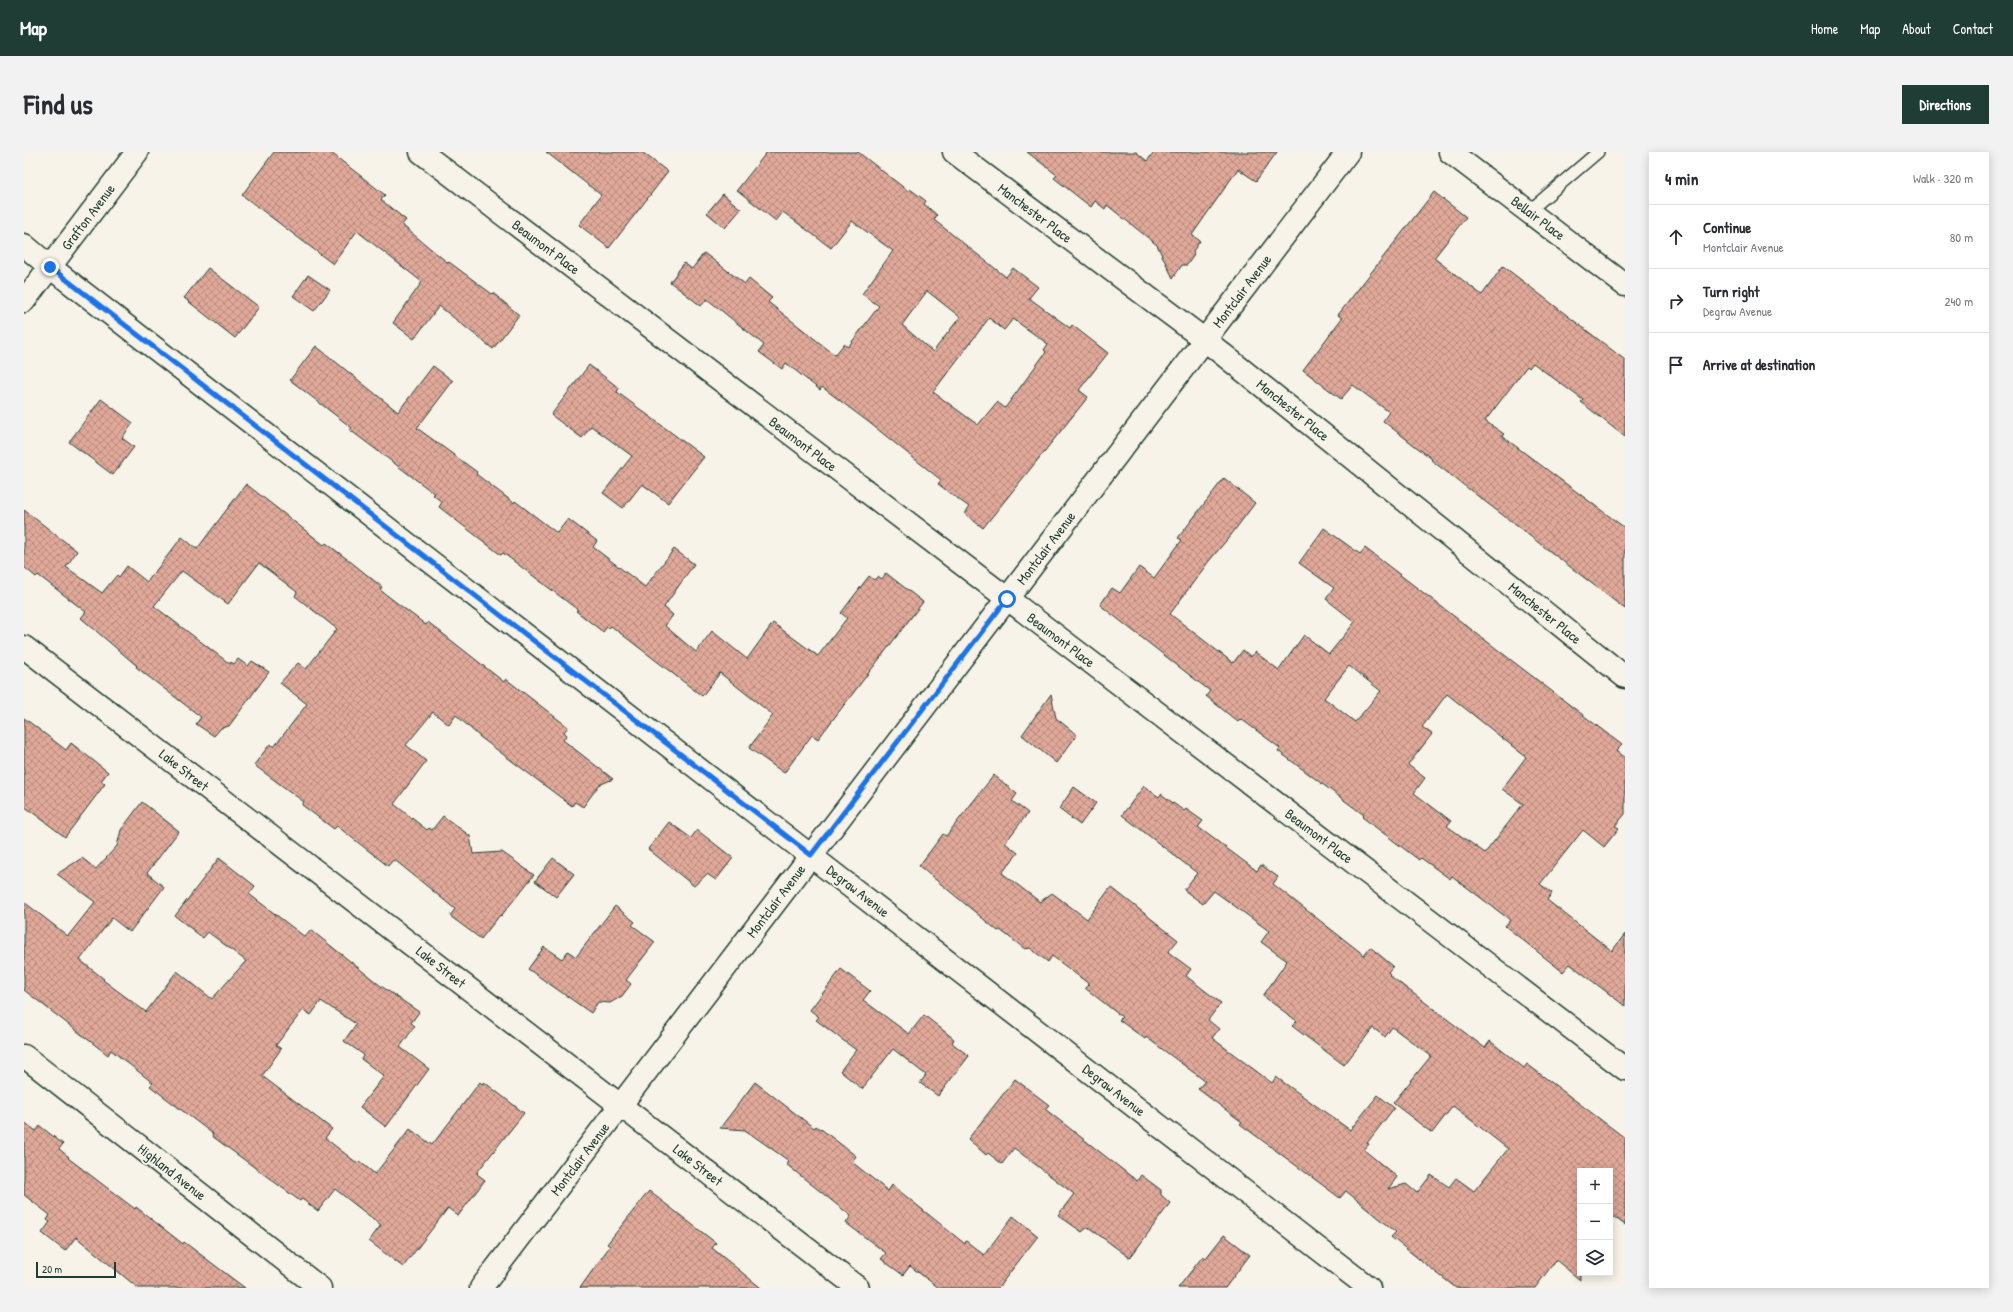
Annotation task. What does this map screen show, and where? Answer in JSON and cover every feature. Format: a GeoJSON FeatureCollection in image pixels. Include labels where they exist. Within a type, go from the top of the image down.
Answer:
{"type":"FeatureCollection","features":[{"type":"Feature","properties":{"kind":"street","name":"Grafton Avenue"},"geometry":{"type":"LineString","coordinates":[[24,301],[137,152]]}},
{"type":"Feature","properties":{"kind":"street","name":"Beaumont Place"},"geometry":{"type":"LineString","coordinates":[[421,152],[1625,1069]]}},
{"type":"Feature","properties":{"kind":"street","name":"Manchester Place"},"geometry":{"type":"LineString","coordinates":[[954,152],[1205,340],[1625,677]]}},
{"type":"Feature","properties":{"kind":"street","name":"Montclair Avenue"},"geometry":{"type":"LineString","coordinates":[[481,1288],[1348,152]]}},
{"type":"Feature","properties":{"kind":"street","name":"Bellair Place"},"geometry":{"type":"LineString","coordinates":[[1450,152],[1625,285]]}},
{"type":"Feature","properties":{"kind":"street","name":"Degraw Avenue"},"geometry":{"type":"LineString","coordinates":[[24,245],[50,267],[1369,1288]]}},
{"type":"Feature","properties":{"kind":"street","name":"Lake Street"},"geometry":{"type":"LineString","coordinates":[[24,647],[858,1288]]}},
{"type":"Feature","properties":{"kind":"street","name":"Highland Avenue"},"geometry":{"type":"LineString","coordinates":[[24,1056],[320,1288]]}},
{"type":"Feature","properties":{"kind":"lane"},"geometry":{"type":"LineString","coordinates":[[1529,212],[1598,152]]}},
{"type":"Feature","properties":{"kind":"building"},"geometry":{"type":"Polygon","coordinates":[[[274,152],[330,152],[385,195],[381,200],[406,220],[402,225],[448,263],[449,262],[492,294],[493,293],[519,315],[493,349],[439,306],[414,339],[393,323],[422,282],[357,231],[333,264],[242,195],[274,152]]]}},
{"type":"Feature","properties":{"kind":"building"},"geometry":{"type":"Polygon","coordinates":[[[546,152],[642,152],[668,172],[609,248],[579,225],[601,195],[546,152]]]}},
{"type":"Feature","properties":{"kind":"building"},"geometry":{"type":"Polygon","coordinates":[[[767,152],[858,152],[908,191],[910,189],[926,201],[924,204],[937,215],[934,220],[1006,277],[1013,268],[1038,287],[1029,298],[1070,328],[1072,325],[1108,353],[1079,390],[1088,397],[983,528],[965,514],[969,507],[938,484],[941,480],[871,424],[822,387],[820,390],[786,363],[782,369],[759,352],[764,345],[707,299],[701,306],[670,282],[684,263],[692,269],[704,253],[745,284],[749,279],[772,298],[768,302],[835,355],[844,344],[848,347],[879,306],[862,294],[893,251],[852,221],[831,248],[783,212],[776,221],[737,190],[767,152]],[[927,291],[902,325],[933,352],[960,317],[927,291]],[[989,318],[933,392],[978,425],[997,402],[1005,408],[1046,352],[1044,350],[1048,344],[1013,319],[1004,330],[989,318]]]}},
{"type":"Feature","properties":{"kind":"building"},"geometry":{"type":"Polygon","coordinates":[[[1027,152],[1136,152],[1147,161],[1154,152],[1277,152],[1256,181],[1238,169],[1192,235],[1200,241],[1193,251],[1194,255],[1187,265],[1182,265],[1173,278],[1157,245],[1107,205],[1105,209],[1095,201],[1091,207],[1054,178],[1057,175],[1027,152]]]}},
{"type":"Feature","properties":{"kind":"building"},"geometry":{"type":"Polygon","coordinates":[[[1434,192],[1466,217],[1434,258],[1482,295],[1503,266],[1625,360],[1625,437],[1581,402],[1583,400],[1533,363],[1529,368],[1527,366],[1485,421],[1504,434],[1502,436],[1625,528],[1625,609],[1431,460],[1432,459],[1383,421],[1389,412],[1353,385],[1341,399],[1303,370],[1342,318],[1338,315],[1434,192]]]}},
{"type":"Feature","properties":{"kind":"building"},"geometry":{"type":"Polygon","coordinates":[[[723,194],[741,209],[725,228],[707,213],[723,194]]]}},
{"type":"Feature","properties":{"kind":"building"},"geometry":{"type":"Polygon","coordinates":[[[208,268],[259,307],[235,338],[184,298],[208,268]]]}},
{"type":"Feature","properties":{"kind":"building"},"geometry":{"type":"Polygon","coordinates":[[[308,275],[330,290],[314,311],[293,296],[308,275]]]}},
{"type":"Feature","properties":{"kind":"building"},"geometry":{"type":"Polygon","coordinates":[[[316,346],[398,412],[433,366],[453,381],[417,428],[477,472],[476,474],[514,503],[515,501],[557,533],[568,519],[597,541],[593,547],[645,587],[674,549],[694,564],[664,607],[673,615],[665,626],[696,652],[712,631],[747,659],[773,623],[818,656],[847,618],[841,613],[869,576],[874,580],[878,576],[882,579],[886,573],[923,602],[818,739],[812,735],[784,773],[749,748],[773,715],[720,673],[702,696],[611,626],[609,628],[607,627],[603,632],[576,611],[578,610],[503,553],[501,555],[439,507],[442,502],[433,495],[435,494],[350,430],[352,428],[290,380],[316,346]]]}},
{"type":"Feature","properties":{"kind":"building"},"geometry":{"type":"Polygon","coordinates":[[[589,365],[619,388],[617,392],[704,457],[668,503],[642,484],[623,508],[603,493],[632,456],[591,426],[582,438],[551,415],[589,365]]]}},
{"type":"Feature","properties":{"kind":"building"},"geometry":{"type":"Polygon","coordinates":[[[101,399],[133,423],[122,438],[134,447],[113,475],[69,442],[101,399]]]}},
{"type":"Feature","properties":{"kind":"building"},"geometry":{"type":"Polygon","coordinates":[[[1224,478],[1255,503],[1209,561],[1170,614],[1233,663],[1243,650],[1251,657],[1255,652],[1279,670],[1304,635],[1329,654],[1355,622],[1326,599],[1334,588],[1299,563],[1324,528],[1360,554],[1365,548],[1622,745],[1616,751],[1625,758],[1625,814],[1615,826],[1619,828],[1604,847],[1583,830],[1540,884],[1552,893],[1547,900],[1612,951],[1625,934],[1625,1006],[1570,964],[1563,972],[1505,926],[1510,920],[1452,876],[1450,879],[1421,858],[1419,860],[1362,817],[1364,815],[1278,751],[1280,748],[1241,719],[1238,722],[1206,696],[1210,691],[1100,605],[1112,588],[1120,593],[1139,567],[1154,578],[1182,540],[1178,538],[1224,478]],[[1349,666],[1324,698],[1355,722],[1381,691],[1349,666]],[[1447,694],[1422,727],[1432,734],[1408,765],[1425,778],[1414,793],[1451,821],[1447,826],[1485,853],[1523,804],[1502,789],[1526,757],[1447,694]]]}},
{"type":"Feature","properties":{"kind":"building"},"geometry":{"type":"Polygon","coordinates":[[[246,484],[324,545],[326,543],[351,562],[382,587],[380,590],[426,625],[428,622],[504,682],[506,679],[568,727],[564,732],[567,735],[563,740],[613,779],[599,785],[583,807],[575,802],[572,806],[480,737],[456,715],[449,725],[433,712],[406,745],[426,761],[394,804],[427,830],[429,828],[432,830],[443,816],[470,836],[473,854],[502,852],[534,875],[481,939],[450,916],[455,909],[396,861],[393,860],[388,866],[337,826],[334,829],[302,805],[304,802],[254,765],[270,744],[274,747],[307,704],[280,683],[298,663],[306,669],[337,629],[295,596],[297,592],[259,563],[228,604],[182,571],[154,606],[230,664],[231,662],[234,664],[238,659],[248,666],[252,661],[269,672],[229,726],[221,728],[214,736],[196,724],[201,717],[136,667],[137,666],[81,618],[86,612],[38,575],[36,577],[24,567],[24,510],[77,551],[66,567],[102,593],[117,575],[119,577],[127,566],[147,582],[182,537],[197,549],[246,484]]]}},
{"type":"Feature","properties":{"kind":"building"},"geometry":{"type":"Polygon","coordinates":[[[1051,694],[1056,718],[1077,735],[1056,763],[1022,735],[1051,694]]]}},
{"type":"Feature","properties":{"kind":"building"},"geometry":{"type":"Polygon","coordinates":[[[24,718],[66,750],[71,743],[108,772],[101,781],[105,784],[65,837],[24,806],[24,718]]]}},
{"type":"Feature","properties":{"kind":"building"},"geometry":{"type":"Polygon","coordinates":[[[994,775],[1017,794],[1012,801],[1028,813],[1005,843],[1018,853],[1002,873],[1040,902],[1052,893],[1087,919],[1111,887],[1178,940],[1168,952],[1191,969],[1186,976],[1221,1003],[1208,1020],[1219,1029],[1212,1038],[1272,1083],[1276,1077],[1350,1130],[1378,1095],[1394,1108],[1367,1143],[1369,1144],[1364,1150],[1397,1177],[1388,1189],[1406,1184],[1417,1193],[1431,1175],[1449,1187],[1456,1178],[1474,1191],[1508,1149],[1453,1106],[1432,1133],[1393,1103],[1431,1056],[1392,1027],[1385,1037],[1373,1028],[1344,1065],[1292,1026],[1297,1021],[1263,996],[1287,961],[1261,942],[1269,931],[1214,891],[1203,904],[1184,890],[1197,873],[1122,815],[1144,786],[1159,797],[1161,794],[1184,811],[1186,809],[1203,821],[1198,827],[1257,871],[1261,865],[1278,877],[1273,884],[1364,955],[1370,947],[1393,966],[1388,972],[1390,974],[1389,975],[1485,1048],[1490,1041],[1524,1068],[1527,1064],[1625,1138],[1625,1225],[1613,1216],[1613,1168],[1577,1168],[1577,1276],[1580,1276],[1580,1280],[1556,1260],[1535,1288],[1456,1288],[1391,1237],[1396,1232],[1346,1191],[1340,1198],[1240,1124],[1242,1122],[1198,1089],[1205,1081],[1146,1037],[1145,1039],[1119,1020],[1122,1017],[1085,988],[1089,984],[1052,956],[1048,962],[1030,948],[1025,949],[1000,930],[998,931],[919,866],[943,834],[946,836],[994,775]]]}},
{"type":"Feature","properties":{"kind":"building"},"geometry":{"type":"Polygon","coordinates":[[[1074,787],[1096,803],[1080,825],[1059,809],[1074,787]]]}},
{"type":"Feature","properties":{"kind":"building"},"geometry":{"type":"Polygon","coordinates":[[[142,802],[179,831],[147,873],[164,887],[130,932],[112,918],[80,960],[104,979],[103,980],[146,1012],[177,971],[212,999],[246,961],[208,932],[203,938],[175,916],[219,858],[255,886],[249,894],[305,937],[311,930],[381,986],[419,1012],[411,1023],[415,1026],[400,1047],[429,1069],[386,1127],[360,1107],[384,1076],[361,1059],[364,1055],[344,1041],[356,1024],[321,1001],[311,1015],[303,1010],[276,1045],[281,1049],[262,1076],[332,1129],[325,1138],[357,1163],[359,1161],[375,1174],[410,1129],[432,1145],[480,1082],[482,1084],[484,1082],[524,1113],[478,1171],[477,1174],[485,1180],[458,1216],[448,1208],[403,1267],[369,1241],[381,1225],[335,1189],[318,1211],[302,1199],[300,1201],[212,1136],[213,1134],[150,1086],[153,1083],[111,1050],[108,1055],[24,990],[24,902],[68,936],[95,902],[57,874],[82,858],[96,869],[117,846],[121,830],[142,802]]]}},
{"type":"Feature","properties":{"kind":"building"},"geometry":{"type":"Polygon","coordinates":[[[669,822],[691,838],[697,830],[733,858],[716,880],[707,874],[694,886],[648,849],[669,822]]]}},
{"type":"Feature","properties":{"kind":"building"},"geometry":{"type":"Polygon","coordinates":[[[553,858],[574,874],[556,897],[535,881],[553,858]]]}},
{"type":"Feature","properties":{"kind":"building"},"geometry":{"type":"Polygon","coordinates":[[[615,906],[635,922],[632,925],[655,942],[626,980],[631,984],[622,996],[610,1003],[598,1002],[591,1013],[528,969],[544,947],[562,959],[568,951],[576,957],[615,906]]]}},
{"type":"Feature","properties":{"kind":"building"},"geometry":{"type":"Polygon","coordinates":[[[841,969],[870,991],[863,1000],[909,1034],[924,1015],[954,1039],[952,1043],[969,1056],[938,1096],[920,1083],[926,1075],[893,1049],[862,1089],[840,1071],[856,1050],[816,1020],[819,1017],[810,1010],[841,969]]]}},
{"type":"Feature","properties":{"kind":"building"},"geometry":{"type":"Polygon","coordinates":[[[1015,1079],[1049,1105],[1045,1109],[1137,1181],[1141,1175],[1161,1190],[1161,1195],[1170,1203],[1130,1258],[1088,1227],[1082,1232],[1058,1215],[1074,1194],[1014,1148],[1002,1164],[988,1153],[986,1155],[968,1139],[1015,1079]]]}},
{"type":"Feature","properties":{"kind":"building"},"geometry":{"type":"Polygon","coordinates":[[[755,1082],[814,1128],[816,1126],[821,1129],[856,1156],[852,1162],[888,1191],[892,1185],[965,1244],[966,1241],[984,1255],[1013,1216],[1038,1236],[998,1288],[939,1288],[910,1266],[903,1275],[881,1259],[886,1253],[846,1223],[851,1216],[786,1164],[789,1161],[745,1130],[720,1128],[755,1082]]]}},
{"type":"Feature","properties":{"kind":"building"},"geometry":{"type":"Polygon","coordinates":[[[24,1122],[36,1131],[40,1126],[63,1144],[59,1149],[69,1157],[68,1158],[135,1209],[136,1207],[183,1244],[184,1242],[245,1288],[138,1288],[76,1237],[65,1251],[42,1233],[50,1222],[47,1220],[50,1215],[24,1195],[24,1122]]]}},
{"type":"Feature","properties":{"kind":"building"},"geometry":{"type":"Polygon","coordinates":[[[649,1191],[716,1243],[712,1248],[761,1288],[580,1288],[610,1246],[607,1244],[649,1191]]]}},
{"type":"Feature","properties":{"kind":"building"},"geometry":{"type":"Polygon","coordinates":[[[1224,1235],[1250,1255],[1225,1288],[1178,1288],[1203,1256],[1206,1258],[1224,1235]]]}},
{"type":"Feature","properties":{"kind":"route"},"geometry":{"type":"LineString","coordinates":[[50,267],[811,855],[1007,599]]}}]}
